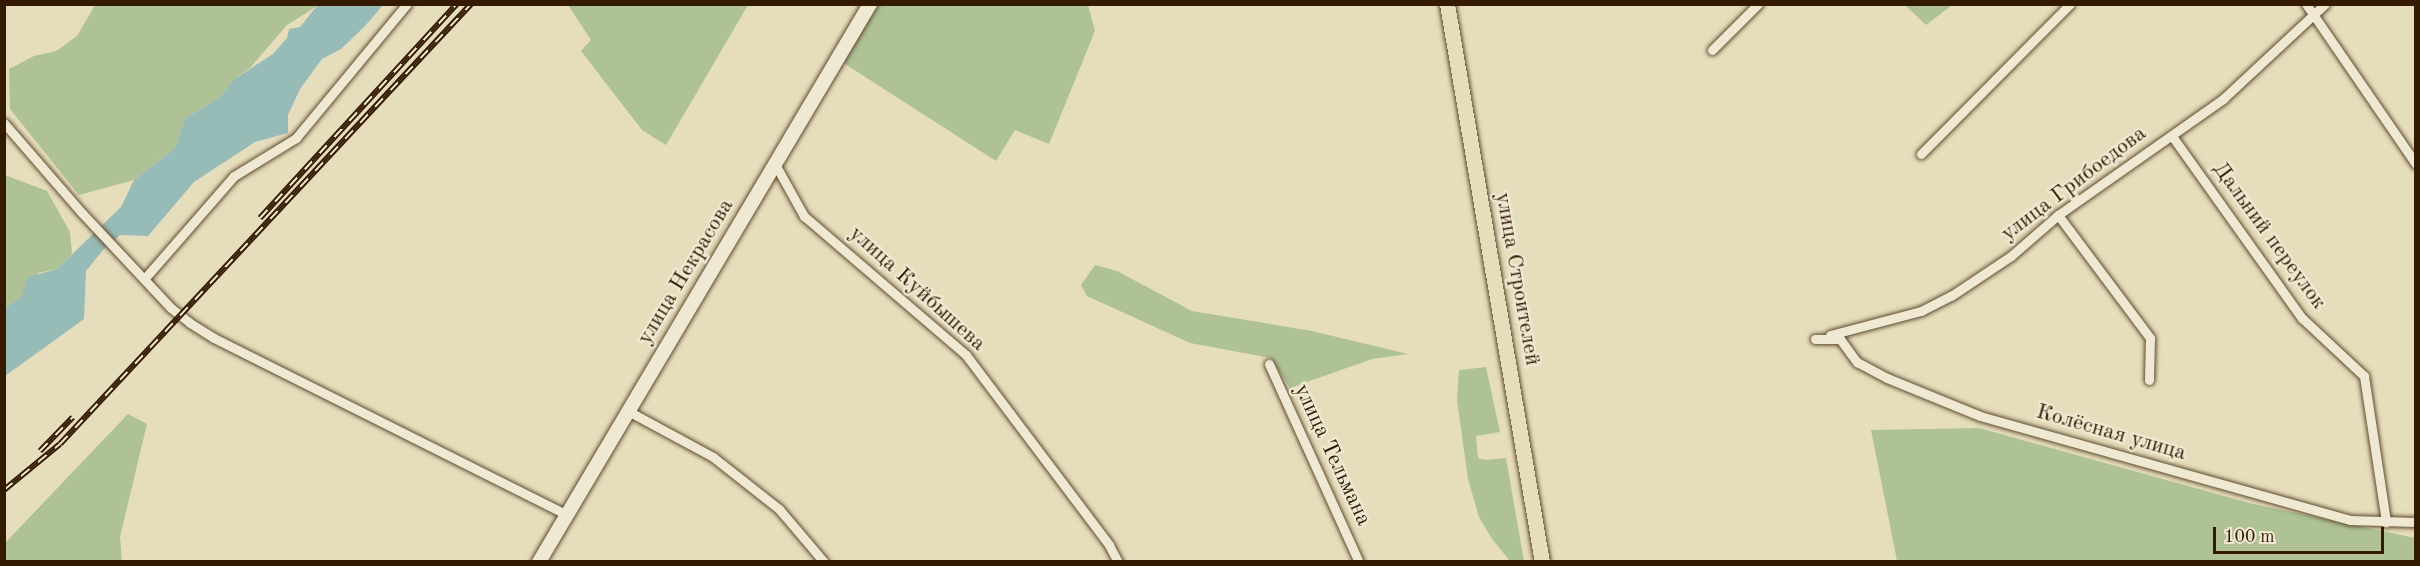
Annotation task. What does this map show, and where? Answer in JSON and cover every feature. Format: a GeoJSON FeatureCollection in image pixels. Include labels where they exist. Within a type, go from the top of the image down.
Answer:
{"type":"FeatureCollection","features":[{"type":"Feature","properties":{"kind":"main road","name":"улица Строителей"},"geometry":{"type":"LineString","coordinates":[[1449,5],[1542,561]]}},
{"type":"Feature","properties":{"kind":"street"},"geometry":{"type":"LineString","coordinates":[[145,278],[234,176],[296,138],[407,4]]}},
{"type":"Feature","properties":{"kind":"street","name":"улица Некрасова"},"geometry":{"type":"LineString","coordinates":[[539,561],[870,4]]}},
{"type":"Feature","properties":{"kind":"street"},"geometry":{"type":"LineString","coordinates":[[1712,50],[1758,4]]}},
{"type":"Feature","properties":{"kind":"street"},"geometry":{"type":"LineString","coordinates":[[1921,154],[2070,4]]}},
{"type":"Feature","properties":{"kind":"street"},"geometry":{"type":"LineString","coordinates":[[2306,4],[2415,164]]}},
{"type":"Feature","properties":{"kind":"street","name":"улица Грибоедова"},"geometry":{"type":"LineString","coordinates":[[1815,339],[1887,322],[1921,311],[1951,296],[2011,256],[2058,216],[2223,99],[2325,4]]}},
{"type":"Feature","properties":{"kind":"street"},"geometry":{"type":"LineString","coordinates":[[4,123],[82,213],[117,247],[171,308],[214,338],[565,514]]}},
{"type":"Feature","properties":{"kind":"street","name":"Дальний переулок"},"geometry":{"type":"LineString","coordinates":[[2172,136],[2302,318],[2364,376],[2386,522]]}},
{"type":"Feature","properties":{"kind":"street","name":"улица Куйбышева"},"geometry":{"type":"LineString","coordinates":[[774,164],[804,216],[966,355],[1109,545],[1118,561]]}},
{"type":"Feature","properties":{"kind":"street"},"geometry":{"type":"LineString","coordinates":[[2058,216],[2150,338],[2149,380]]}},
{"type":"Feature","properties":{"kind":"street","name":"Колёсная улица"},"geometry":{"type":"LineString","coordinates":[[1815,339],[1840,339],[1857,362],[1887,378],[1980,416],[2350,520],[2415,522]]}},
{"type":"Feature","properties":{"kind":"street","name":"улица Тельмана"},"geometry":{"type":"LineString","coordinates":[[1269,364],[1359,561]]}},
{"type":"Feature","properties":{"kind":"street"},"geometry":{"type":"LineString","coordinates":[[628,411],[713,457],[779,509],[824,561]]}},
{"type":"Feature","properties":{"kind":"green space"},"geometry":{"type":"Polygon","coordinates":[[[95,5],[319,5],[287,25],[250,68],[233,80],[218,99],[185,118],[175,148],[134,180],[79,195],[10,109],[9,69],[34,56],[56,51],[77,36],[95,5]]]}},
{"type":"Feature","properties":{"kind":"green space"},"geometry":{"type":"Polygon","coordinates":[[[568,5],[748,5],[666,145],[642,130],[581,51],[591,40],[568,5]]]}},
{"type":"Feature","properties":{"kind":"green space"},"geometry":{"type":"Polygon","coordinates":[[[878,5],[1088,5],[1095,31],[1049,144],[1015,130],[996,161],[842,62],[878,5]]]}},
{"type":"Feature","properties":{"kind":"green space"},"geometry":{"type":"Polygon","coordinates":[[[1905,5],[1952,5],[1926,25],[1905,5]]]}},
{"type":"Feature","properties":{"kind":"green space"},"geometry":{"type":"Polygon","coordinates":[[[5,175],[47,191],[70,232],[72,254],[57,269],[38,273],[21,297],[5,308],[5,175]]]}},
{"type":"Feature","properties":{"kind":"green space"},"geometry":{"type":"Polygon","coordinates":[[[1095,265],[1117,271],[1192,311],[1312,331],[1408,354],[1372,359],[1290,388],[1271,358],[1190,343],[1087,296],[1081,285],[1095,265]]]}},
{"type":"Feature","properties":{"kind":"green space"},"geometry":{"type":"Polygon","coordinates":[[[1486,367],[1500,432],[1476,436],[1478,458],[1486,460],[1506,458],[1524,561],[1510,561],[1492,539],[1479,517],[1468,479],[1457,400],[1459,370],[1486,367]]]}},
{"type":"Feature","properties":{"kind":"green space"},"geometry":{"type":"Polygon","coordinates":[[[128,414],[147,424],[120,537],[122,561],[5,561],[5,543],[128,414]]]}},
{"type":"Feature","properties":{"kind":"green space"},"geometry":{"type":"Polygon","coordinates":[[[1979,428],[2249,503],[2415,538],[2415,561],[1897,561],[1871,430],[1979,428]]]}},
{"type":"Feature","properties":{"kind":"water"},"geometry":{"type":"Polygon","coordinates":[[[322,4],[383,5],[341,49],[322,59],[300,89],[288,115],[288,133],[255,142],[194,182],[148,236],[120,235],[103,250],[86,271],[84,319],[5,376],[5,308],[21,297],[28,277],[57,269],[121,207],[134,180],[175,148],[185,118],[218,99],[233,80],[273,54],[287,38],[289,29],[300,27],[316,7],[322,4]]]}},
{"type":"Feature","properties":{"kind":"railway"},"geometry":{"type":"LineString","coordinates":[[260,218],[457,4]]}},
{"type":"Feature","properties":{"kind":"railway"},"geometry":{"type":"LineString","coordinates":[[4,490],[60,444],[471,4]]}},
{"type":"Feature","properties":{"kind":"railway"},"geometry":{"type":"LineString","coordinates":[[40,451],[73,417]]}}]}
